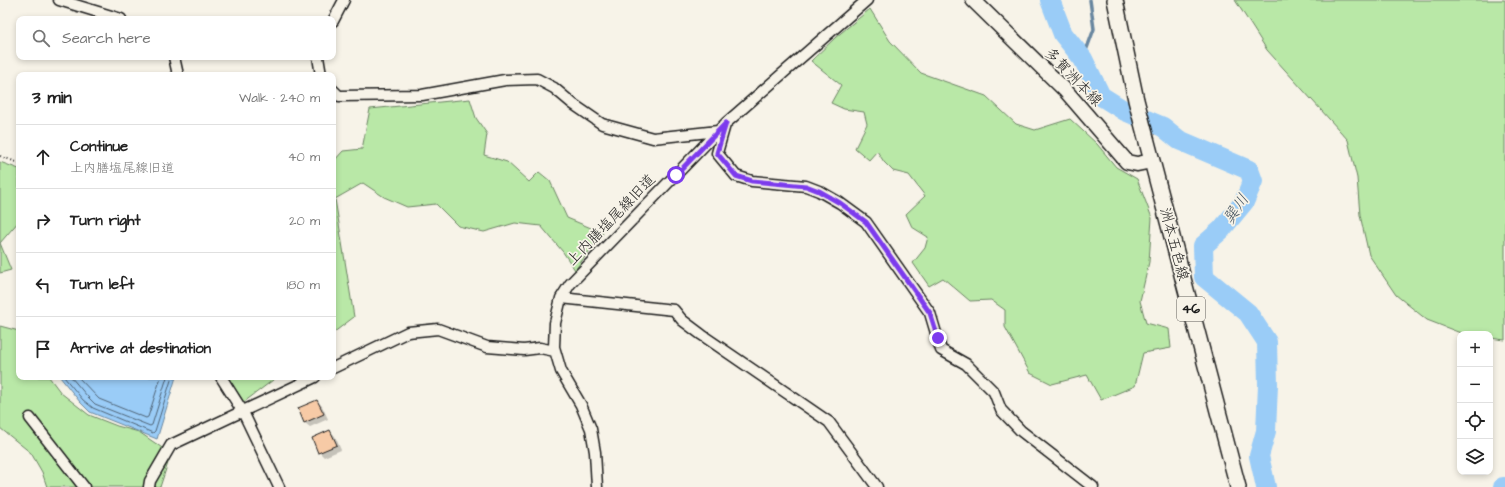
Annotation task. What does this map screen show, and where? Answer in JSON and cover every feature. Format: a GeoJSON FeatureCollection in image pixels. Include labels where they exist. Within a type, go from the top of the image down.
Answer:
{"type":"FeatureCollection","features":[{"type":"Feature","properties":{"kind":"main road","name":"多賀洲本線"},"geometry":{"type":"LineString","coordinates":[[973,0],[1066,90],[1127,162],[1138,164],[1152,161]]}},
{"type":"Feature","properties":{"kind":"main road","name":"洲本五色線"},"geometry":{"type":"LineString","coordinates":[[1115,0],[1136,100],[1238,487]]}},
{"type":"Feature","properties":{"kind":"street"},"geometry":{"type":"LineString","coordinates":[[59,0],[111,16]]}},
{"type":"Feature","properties":{"kind":"street"},"geometry":{"type":"LineString","coordinates":[[336,16],[344,0]]}},
{"type":"Feature","properties":{"kind":"street","name":"上内膳塩尾線旧道"},"geometry":{"type":"LineString","coordinates":[[597,487],[595,452],[591,429],[581,405],[561,371],[555,351],[555,324],[561,298],[570,284],[726,123],[867,0]]}},
{"type":"Feature","properties":{"kind":"street"},"geometry":{"type":"LineString","coordinates":[[175,60],[177,72]]}},
{"type":"Feature","properties":{"kind":"street"},"geometry":{"type":"LineString","coordinates":[[318,60],[320,72]]}},
{"type":"Feature","properties":{"kind":"street"},"geometry":{"type":"LineString","coordinates":[[336,93],[339,96],[422,95],[505,80],[537,79],[554,88],[573,104],[602,124],[653,138],[718,131]]}},
{"type":"Feature","properties":{"kind":"street"},"geometry":{"type":"LineString","coordinates":[[726,123],[717,153],[736,176],[752,181],[806,186],[819,191],[840,203],[866,222],[930,313],[941,350],[966,364],[994,392],[1001,410],[1021,431],[1093,487]]}},
{"type":"Feature","properties":{"kind":"street"},"geometry":{"type":"LineString","coordinates":[[561,298],[674,310],[682,320],[702,335],[829,422],[877,487]]}},
{"type":"Feature","properties":{"kind":"street"},"geometry":{"type":"LineString","coordinates":[[336,367],[408,332],[438,329],[487,347],[524,350],[540,348],[555,351]]}},
{"type":"Feature","properties":{"kind":"street"},"geometry":{"type":"LineString","coordinates":[[223,380],[243,412],[279,487]]}},
{"type":"Feature","properties":{"kind":"street"},"geometry":{"type":"LineString","coordinates":[[149,487],[150,481],[171,445],[309,380]]}},
{"type":"Feature","properties":{"kind":"street"},"geometry":{"type":"LineString","coordinates":[[30,418],[84,487]]}},
{"type":"Feature","properties":{"kind":"path"},"geometry":{"type":"LineString","coordinates":[[0,156],[16,162]]}},
{"type":"Feature","properties":{"kind":"green space"},"geometry":{"type":"Polygon","coordinates":[[[1235,0],[1505,0],[1505,340],[1493,338],[1493,331],[1457,332],[1427,320],[1396,295],[1369,255],[1360,215],[1357,178],[1348,140],[1267,50],[1235,0]]]}},
{"type":"Feature","properties":{"kind":"green space"},"geometry":{"type":"Polygon","coordinates":[[[870,9],[890,41],[921,73],[986,96],[1016,124],[1035,130],[1070,119],[1097,144],[1116,167],[1137,179],[1152,218],[1149,262],[1140,301],[1146,323],[1169,329],[1171,348],[1143,353],[1135,386],[1101,400],[1087,375],[1052,384],[1030,373],[1005,327],[1005,310],[991,300],[970,301],[943,278],[929,286],[913,263],[925,248],[928,237],[912,227],[906,214],[925,196],[909,175],[893,171],[884,162],[877,151],[869,160],[855,148],[867,124],[864,112],[844,109],[831,103],[841,85],[811,61],[836,37],[870,9]]]}},
{"type":"Feature","properties":{"kind":"green space"},"geometry":{"type":"Polygon","coordinates":[[[470,99],[476,118],[487,134],[484,155],[507,162],[529,182],[539,172],[550,181],[567,218],[603,233],[575,270],[563,252],[541,226],[515,223],[484,232],[458,226],[436,204],[407,207],[384,197],[363,183],[336,198],[336,159],[343,151],[362,149],[370,109],[470,99]]]}},
{"type":"Feature","properties":{"kind":"green space"},"geometry":{"type":"Polygon","coordinates":[[[0,162],[16,168],[16,224],[0,243],[0,162]]]}},
{"type":"Feature","properties":{"kind":"green space"},"geometry":{"type":"Polygon","coordinates":[[[336,205],[354,317],[336,331],[336,205]]]}},
{"type":"Feature","properties":{"kind":"green space"},"geometry":{"type":"Polygon","coordinates":[[[0,243],[11,270],[0,273],[0,243]]]}},
{"type":"Feature","properties":{"kind":"green space"},"geometry":{"type":"Polygon","coordinates":[[[0,326],[16,330],[16,380],[51,380],[61,393],[89,415],[117,426],[139,432],[171,454],[160,487],[47,487],[42,472],[31,453],[0,428],[0,326]]]}},
{"type":"Feature","properties":{"kind":"green space"},"geometry":{"type":"Polygon","coordinates":[[[229,380],[273,380],[244,402],[229,380]]]}},
{"type":"Feature","properties":{"kind":"water"},"geometry":{"type":"Polygon","coordinates":[[[62,380],[175,380],[157,439],[90,412],[62,380]]]}},
{"type":"Feature","properties":{"kind":"building"},"geometry":{"type":"Polygon","coordinates":[[[317,400],[324,414],[304,423],[298,408],[317,400]]]}},
{"type":"Feature","properties":{"kind":"building"},"geometry":{"type":"Polygon","coordinates":[[[330,430],[337,445],[318,453],[312,438],[330,430]]]}},
{"type":"Feature","properties":{"kind":"waterway","name":"巽川"},"geometry":{"type":"LineString","coordinates":[[1050,0],[1063,34],[1083,59],[1101,96],[1125,111],[1163,127],[1179,140],[1249,170],[1253,181],[1244,202],[1221,230],[1203,246],[1204,277],[1248,313],[1267,342],[1268,385],[1266,431],[1259,456],[1266,487]]}},
{"type":"Feature","properties":{"kind":"waterway"},"geometry":{"type":"LineString","coordinates":[[1083,59],[1094,29],[1090,0]]}},
{"type":"Feature","properties":{"kind":"route"},"geometry":{"type":"LineString","coordinates":[[676,175],[726,123],[717,153],[736,176],[752,181],[806,186],[819,191],[840,203],[866,222],[930,313],[938,338]]}}]}
